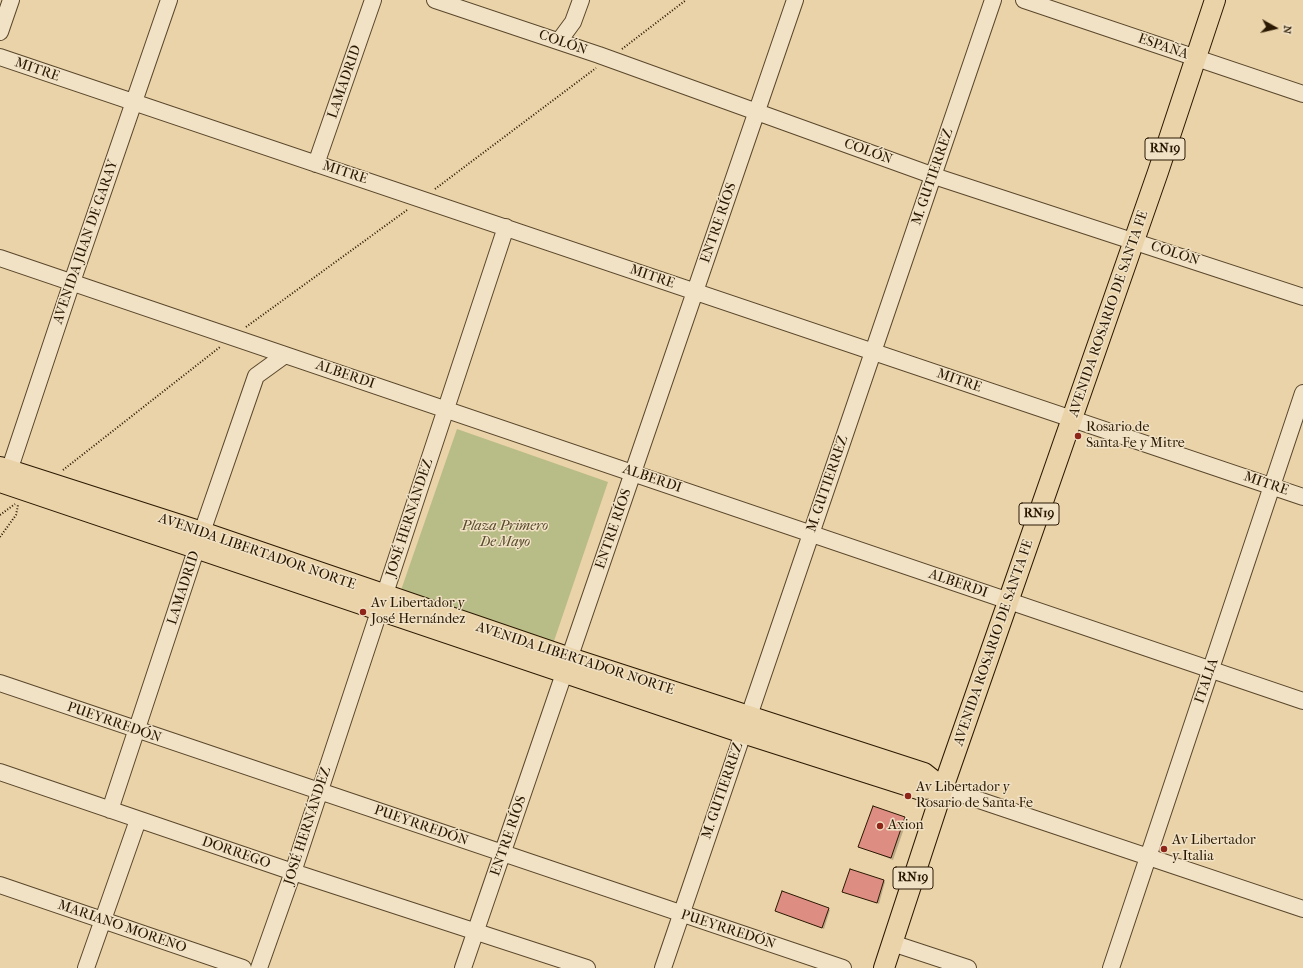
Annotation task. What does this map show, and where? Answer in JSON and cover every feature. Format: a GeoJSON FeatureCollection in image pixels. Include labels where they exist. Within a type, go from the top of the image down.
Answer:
{"type":"FeatureCollection","features":[{"type":"Feature","properties":{"kind":"main road","name":"AVENIDA ROSARIO DE SANTA FE"},"geometry":{"type":"LineString","coordinates":[[884,968],[943,788],[1134,241],[1215,0]]}},
{"type":"Feature","properties":{"kind":"main road","name":"AVENIDA LIBERTADOR NORTE"},"geometry":{"type":"LineString","coordinates":[[4,476],[45,482],[200,540]]}},
{"type":"Feature","properties":{"kind":"main road","name":"AVENIDA LIBERTADOR NORTE"},"geometry":{"type":"LineString","coordinates":[[4,476],[200,540],[567,666],[745,725],[924,773],[943,788]]}},
{"type":"Feature","properties":{"kind":"street"},"geometry":{"type":"LineString","coordinates":[[0,32],[11,0]]}},
{"type":"Feature","properties":{"kind":"street","name":"AVENIDA JUAN DE GARAY"},"geometry":{"type":"LineString","coordinates":[[4,476],[169,0]]}},
{"type":"Feature","properties":{"kind":"street","name":"LAMADRID"},"geometry":{"type":"LineString","coordinates":[[316,164],[373,0]]}},
{"type":"Feature","properties":{"kind":"street","name":"COLÓN"},"geometry":{"type":"LineString","coordinates":[[435,0],[559,41],[933,176],[1303,297]]}},
{"type":"Feature","properties":{"kind":"street"},"geometry":{"type":"LineString","coordinates":[[559,41],[573,22],[581,0]]}},
{"type":"Feature","properties":{"kind":"street","name":"ENTRE RÍOS"},"geometry":{"type":"LineString","coordinates":[[463,968],[795,0]]}},
{"type":"Feature","properties":{"kind":"street","name":"M. GUTIERREZ"},"geometry":{"type":"LineString","coordinates":[[663,968],[993,0]]}},
{"type":"Feature","properties":{"kind":"street","name":"ESPAÑA"},"geometry":{"type":"LineString","coordinates":[[1024,0],[1303,94]]}},
{"type":"Feature","properties":{"kind":"street","name":"MITRE"},"geometry":{"type":"LineString","coordinates":[[0,57],[1303,497]]}},
{"type":"Feature","properties":{"kind":"street","name":"JOSÉ HERNÁNDEZ"},"geometry":{"type":"LineString","coordinates":[[259,968],[293,872],[506,227]]}},
{"type":"Feature","properties":{"kind":"street","name":"ALBERDI"},"geometry":{"type":"LineString","coordinates":[[0,258],[1303,701]]}},
{"type":"Feature","properties":{"kind":"street","name":"LAMADRID"},"geometry":{"type":"LineString","coordinates":[[110,810],[256,376],[285,355]]}},
{"type":"Feature","properties":{"kind":"street","name":"ITALIA"},"geometry":{"type":"LineString","coordinates":[[1111,968],[1303,394]]}},
{"type":"Feature","properties":{"kind":"street","name":"PUEYRREDÓN"},"geometry":{"type":"LineString","coordinates":[[0,684],[681,915],[842,968]]}},
{"type":"Feature","properties":{"kind":"street","name":"DORREGO"},"geometry":{"type":"LineString","coordinates":[[0,772],[293,872],[587,968]]}},
{"type":"Feature","properties":{"kind":"street","name":"AVENIDA LIBERTADOR NORTE"},"geometry":{"type":"LineString","coordinates":[[943,788],[1303,909]]}},
{"type":"Feature","properties":{"kind":"street"},"geometry":{"type":"LineString","coordinates":[[86,968],[138,820]]}},
{"type":"Feature","properties":{"kind":"street","name":"MARIANO MORENO"},"geometry":{"type":"LineString","coordinates":[[0,885],[244,968]]}},
{"type":"Feature","properties":{"kind":"street"},"geometry":{"type":"LineString","coordinates":[[892,943],[968,968]]}},
{"type":"Feature","properties":{"kind":"path"},"geometry":{"type":"LineString","coordinates":[[45,482],[233,337],[423,199],[686,0]]}},
{"type":"Feature","properties":{"kind":"path"},"geometry":{"type":"LineString","coordinates":[[0,515],[19,501],[16,515],[0,537]]}},
{"type":"Feature","properties":{"kind":"green space","name":"Plaza Primero De Mayo"},"geometry":{"type":"Polygon","coordinates":[[[457,429],[608,482],[553,644],[400,593],[457,429]]]}},
{"type":"Feature","properties":{"kind":"building"},"geometry":{"type":"Polygon","coordinates":[[[873,806],[905,817],[891,858],[858,847],[873,806]]]}},
{"type":"Feature","properties":{"kind":"building"},"geometry":{"type":"Polygon","coordinates":[[[850,869],[884,880],[877,903],[842,892],[850,869]]]}},
{"type":"Feature","properties":{"kind":"building"},"geometry":{"type":"Polygon","coordinates":[[[782,891],[829,908],[822,928],[775,911],[782,891]]]}},
{"type":"Feature","properties":{"kind":"place","name":"Rosario de Santa Fe y Mitre"},"geometry":{"type":"Point","coordinates":[1078,436]}},
{"type":"Feature","properties":{"kind":"place","name":"Av Libertador y José Hernández"},"geometry":{"type":"Point","coordinates":[363,612]}},
{"type":"Feature","properties":{"kind":"place","name":"Av Libertador y Rosario de Santa Fe"},"geometry":{"type":"Point","coordinates":[908,796]}},
{"type":"Feature","properties":{"kind":"place","name":"Axion"},"geometry":{"type":"Point","coordinates":[880,826]}},
{"type":"Feature","properties":{"kind":"place","name":"Av Libertador y Italia"},"geometry":{"type":"Point","coordinates":[1164,849]}}]}
